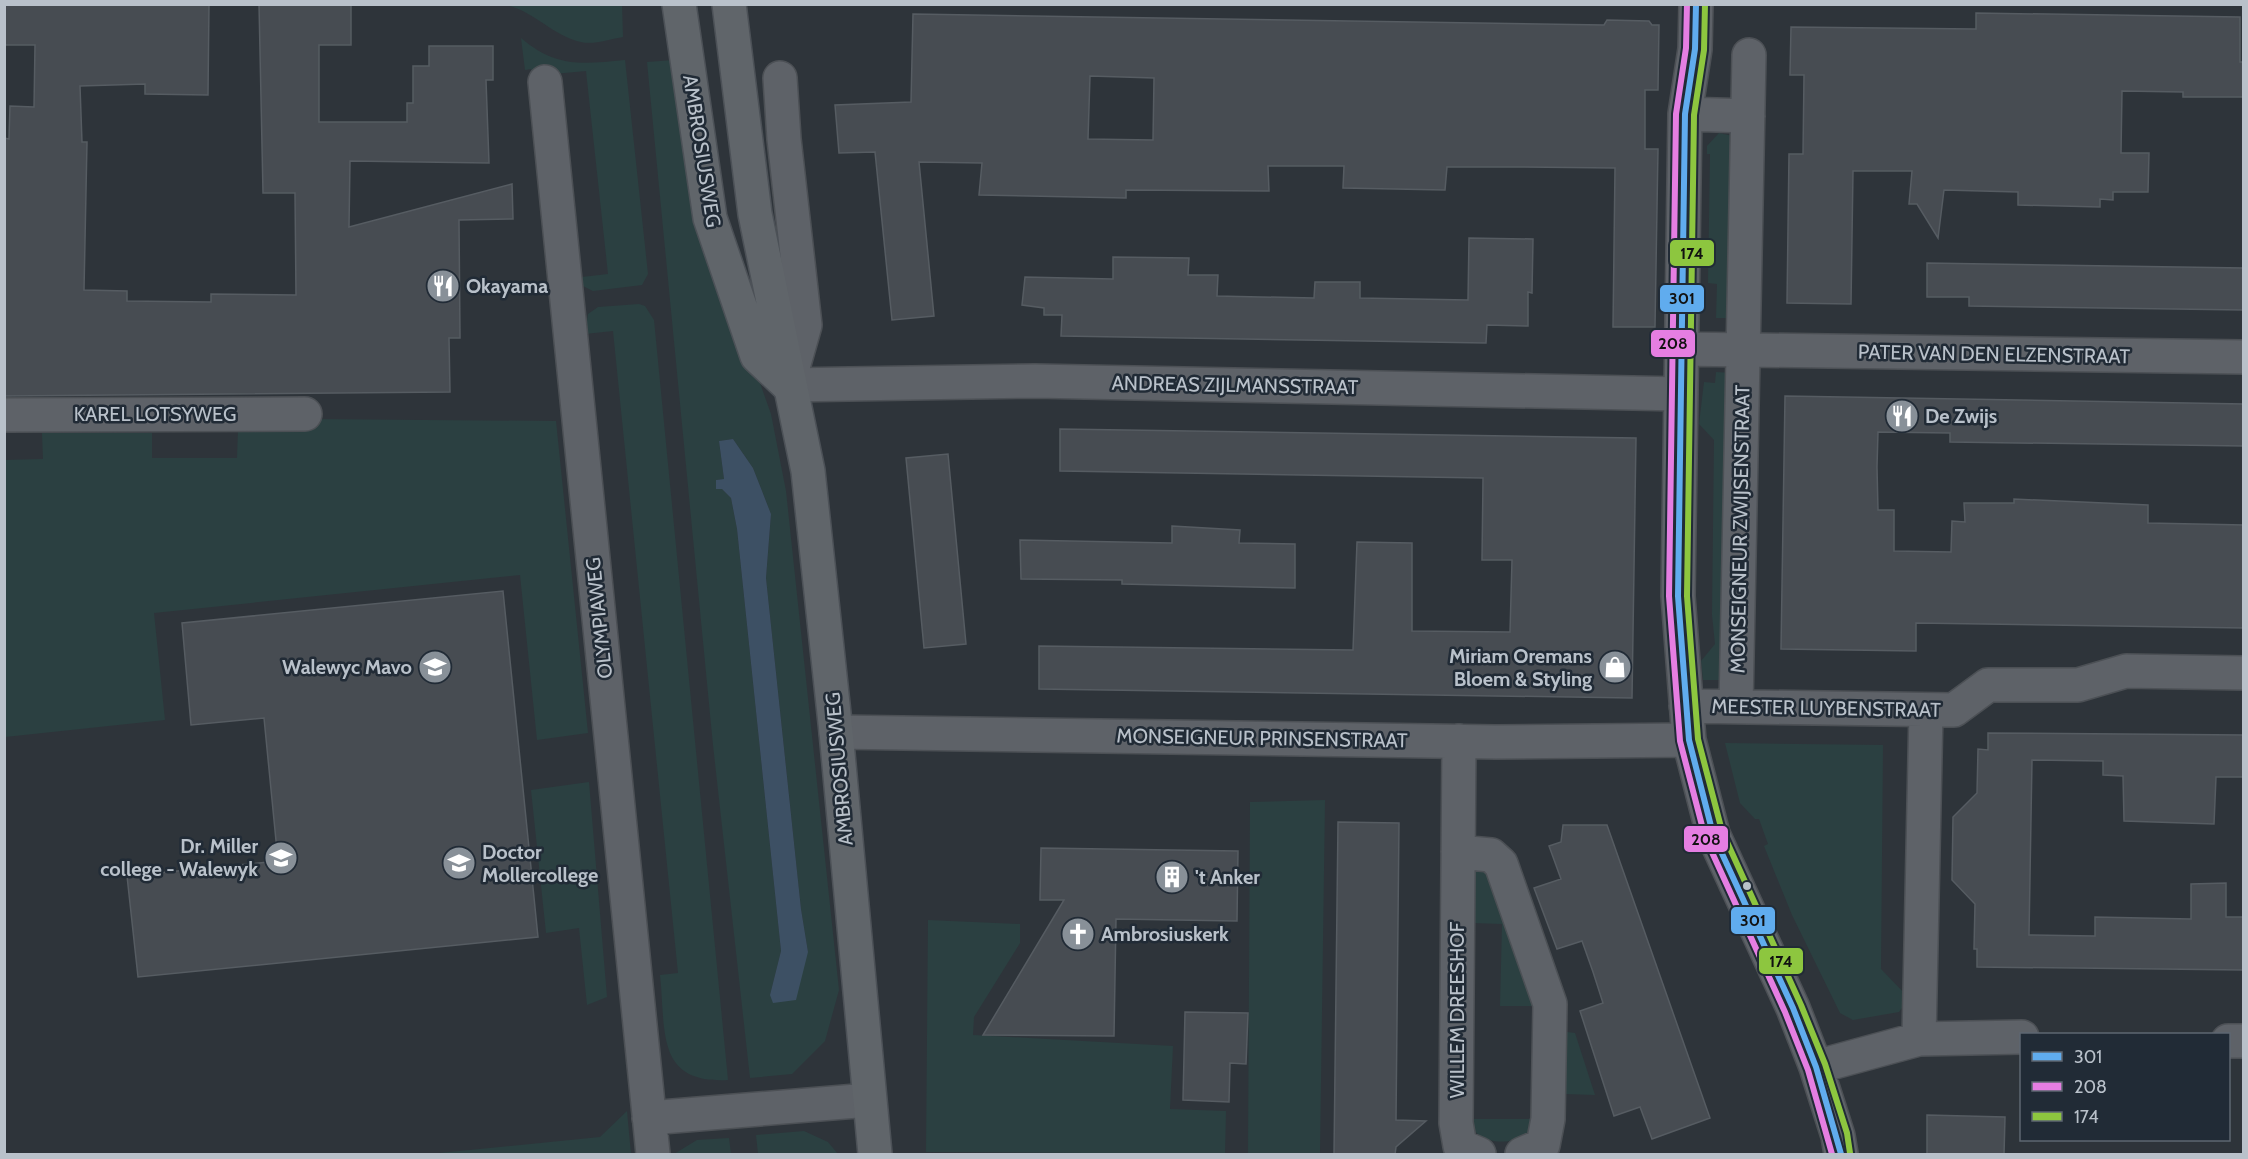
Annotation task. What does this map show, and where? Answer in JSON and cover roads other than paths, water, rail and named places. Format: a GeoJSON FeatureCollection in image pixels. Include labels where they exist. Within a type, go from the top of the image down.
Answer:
{"type":"FeatureCollection","features":[{"type":"Feature","properties":{"kind":"main road","name":"AMBROSIUSWEG"},"geometry":{"type":"LineString","coordinates":[[679,4],[710,218],[757,356],[788,385]]}},
{"type":"Feature","properties":{"kind":"main road","name":"AMBROSIUSWEG"},"geometry":{"type":"LineString","coordinates":[[729,4],[755,214],[788,385],[808,471],[836,732],[875,1155]]}},
{"type":"Feature","properties":{"kind":"street"},"geometry":{"type":"LineString","coordinates":[[1696,4],[1695,49],[1685,114],[1678,596],[1689,740],[1713,834],[1793,1008],[1816,1067],[1838,1136],[1841,1155]]}},
{"type":"Feature","properties":{"kind":"street","name":"MONSEIGNEUR ZWIJSENSTRAAT"},"geometry":{"type":"LineString","coordinates":[[1736,707],[1749,56]]}},
{"type":"Feature","properties":{"kind":"street","name":"AMBROSIUSWEG"},"geometry":{"type":"LineString","coordinates":[[780,78],[784,138],[805,326],[825,384]]}},
{"type":"Feature","properties":{"kind":"street","name":"OLYMPIAWEG"},"geometry":{"type":"LineString","coordinates":[[545,82],[653,1155]]}},
{"type":"Feature","properties":{"kind":"street"},"geometry":{"type":"LineString","coordinates":[[1685,114],[1748,116]]}},
{"type":"Feature","properties":{"kind":"street"},"geometry":{"type":"LineString","coordinates":[[746,142],[784,138]]}},
{"type":"Feature","properties":{"kind":"street","name":"AMBROSIUSWEG"},"geometry":{"type":"LineString","coordinates":[[788,385],[805,326]]}},
{"type":"Feature","properties":{"kind":"street"},"geometry":{"type":"LineString","coordinates":[[1682,349],[1743,351]]}},
{"type":"Feature","properties":{"kind":"street","name":"PATER VAN DEN ELZENSTRAAT"},"geometry":{"type":"LineString","coordinates":[[1743,351],[2244,357]]}},
{"type":"Feature","properties":{"kind":"street","name":"ANDREAS ZIJLMANSSTRAAT"},"geometry":{"type":"LineString","coordinates":[[788,385],[1035,381],[1681,394]]}},
{"type":"Feature","properties":{"kind":"street","name":"KAREL LOTSYWEG"},"geometry":{"type":"LineString","coordinates":[[4,415],[305,414]]}},
{"type":"Feature","properties":{"kind":"street","name":"MEESTER LUYBENSTRAAT"},"geometry":{"type":"LineString","coordinates":[[1686,706],[1954,710],[1988,685],[2078,685],[2126,671],[2244,673]]}},
{"type":"Feature","properties":{"kind":"street"},"geometry":{"type":"LineString","coordinates":[[1919,1038],[1926,710]]}},
{"type":"Feature","properties":{"kind":"street","name":"MONSEIGNEUR PRINSENSTRAAT"},"geometry":{"type":"LineString","coordinates":[[836,732],[1459,741],[1689,740]]}},
{"type":"Feature","properties":{"kind":"street","name":"WILLEM DREESHOF"},"geometry":{"type":"LineString","coordinates":[[1459,741],[1456,1123],[1460,1146],[1479,1155]]}},
{"type":"Feature","properties":{"kind":"street"},"geometry":{"type":"LineString","coordinates":[[1458,852],[1491,855],[1501,864],[1550,1004],[1547,1128],[1543,1145],[1522,1155]]}},
{"type":"Feature","properties":{"kind":"street"},"geometry":{"type":"LineString","coordinates":[[1816,1067],[1919,1038],[2020,1037]]}},
{"type":"Feature","properties":{"kind":"street"},"geometry":{"type":"LineString","coordinates":[[649,1118],[869,1100]]}},
{"type":"Feature","properties":{"kind":"water"},"geometry":{"type":"Polygon","coordinates":[[[733,439],[753,468],[771,514],[766,578],[801,909],[808,952],[796,1000],[773,1003],[770,995],[781,951],[737,529],[731,498],[722,489],[716,489],[716,480],[724,479],[719,441],[733,439]]]}},
{"type":"Feature","properties":{"kind":"place","name":"Okayama"},"geometry":{"type":"Point","coordinates":[443,286]}},
{"type":"Feature","properties":{"kind":"place","name":"De Zwijs"},"geometry":{"type":"Point","coordinates":[1902,416]}},
{"type":"Feature","properties":{"kind":"place","name":"Walewyc Mavo"},"geometry":{"type":"Point","coordinates":[435,667]}},
{"type":"Feature","properties":{"kind":"place","name":"Miriam Oremans Bloem & Styling"},"geometry":{"type":"Point","coordinates":[1615,667]}},
{"type":"Feature","properties":{"kind":"place","name":"Dr. Miller college - Walewyk"},"geometry":{"type":"Point","coordinates":[281,858]}},
{"type":"Feature","properties":{"kind":"place","name":"Doctor Mollercollege"},"geometry":{"type":"Point","coordinates":[459,863]}},
{"type":"Feature","properties":{"kind":"place","name":"'t Anker"},"geometry":{"type":"Point","coordinates":[1172,877]}},
{"type":"Feature","properties":{"kind":"place","name":"Ambrosiuskerk"},"geometry":{"type":"Point","coordinates":[1078,934]}}]}
